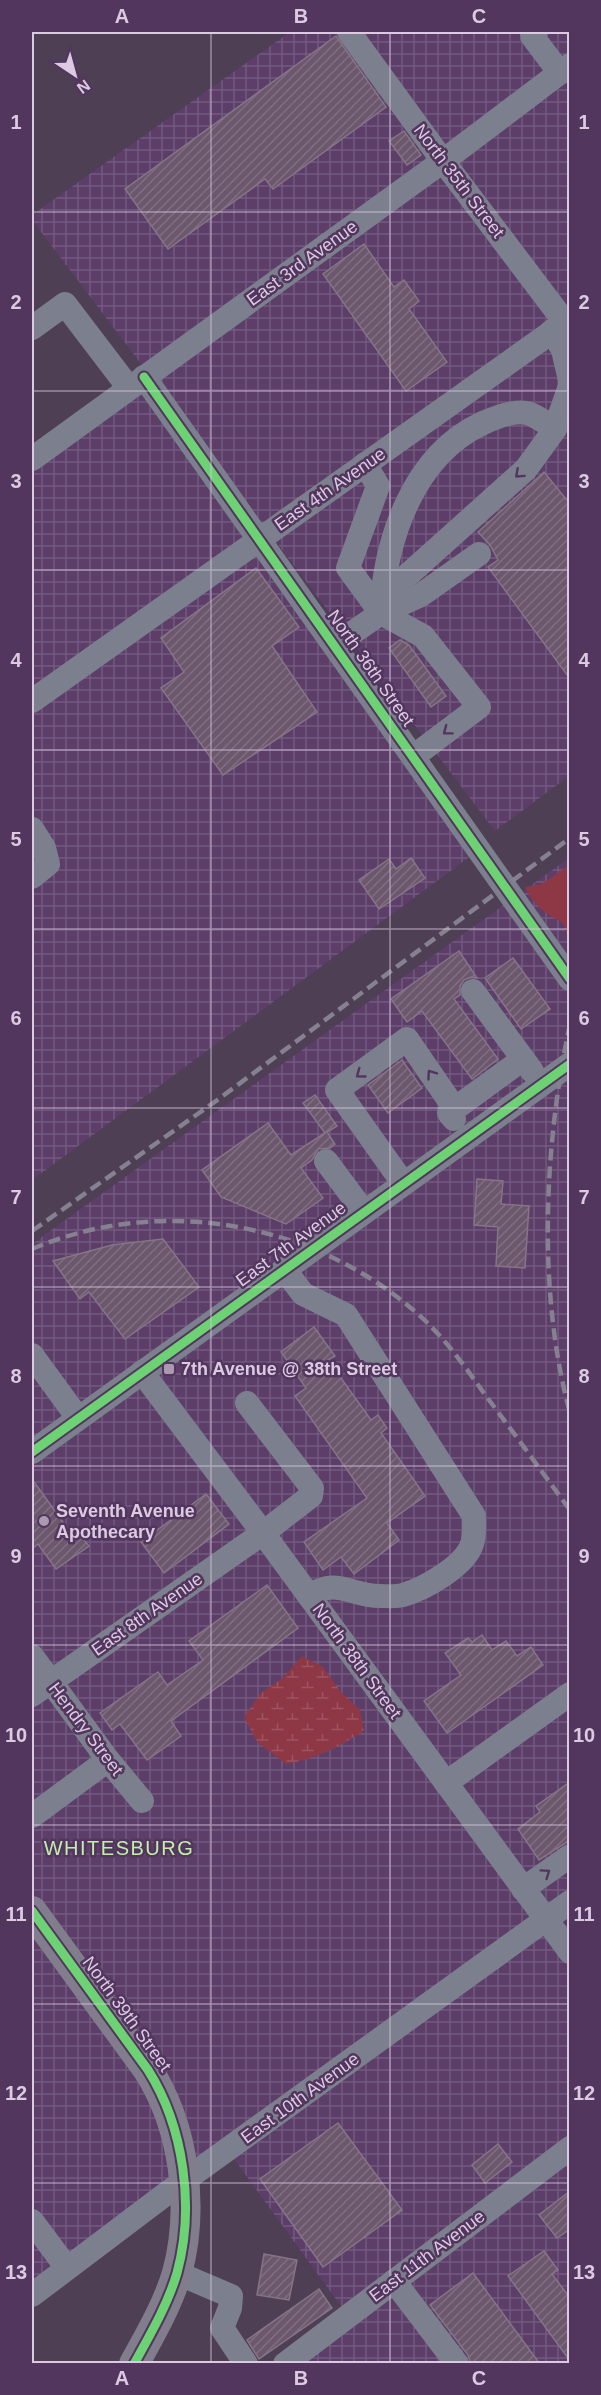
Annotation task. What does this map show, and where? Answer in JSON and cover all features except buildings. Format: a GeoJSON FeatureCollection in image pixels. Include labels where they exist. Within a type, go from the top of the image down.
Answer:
{"type":"FeatureCollection","features":[{"type":"Feature","properties":{"kind":"main road","name":"North 39th Street"},"geometry":{"type":"LineString","coordinates":[[32,1911],[125,2036],[159,2087],[176,2138],[185,2180],[183,2231],[177,2273],[154,2328],[134,2364]]}},
{"type":"Feature","properties":{"kind":"street","name":"North 35th Street"},"geometry":{"type":"LineString","coordinates":[[349,32],[564,325],[563,351],[570,380]]}},
{"type":"Feature","properties":{"kind":"street"},"geometry":{"type":"LineString","coordinates":[[536,32],[532,36],[565,69]]}},
{"type":"Feature","properties":{"kind":"street","name":"East 3rd Avenue"},"geometry":{"type":"LineString","coordinates":[[32,459],[443,161],[565,69]]}},
{"type":"Feature","properties":{"kind":"street","name":"North 36th Street"},"geometry":{"type":"LineString","coordinates":[[32,328],[65,304],[136,383],[259,539],[570,979]]}},
{"type":"Feature","properties":{"kind":"street","name":"East 4th Avenue"},"geometry":{"type":"LineString","coordinates":[[32,700],[564,325]]}},
{"type":"Feature","properties":{"kind":"street"},"geometry":{"type":"LineString","coordinates":[[381,613],[400,582],[526,469],[555,429],[570,386]]}},
{"type":"Feature","properties":{"kind":"street"},"geometry":{"type":"LineString","coordinates":[[381,613],[383,578],[402,512],[422,475],[440,454],[472,428],[497,417],[527,413],[555,429]]}},
{"type":"Feature","properties":{"kind":"street"},"geometry":{"type":"LineString","coordinates":[[365,464],[378,486],[348,568],[381,613],[423,636],[480,707],[414,756]]}},
{"type":"Feature","properties":{"kind":"street"},"geometry":{"type":"LineString","coordinates":[[334,645],[381,613],[421,595],[479,554]]}},
{"type":"Feature","properties":{"kind":"street"},"geometry":{"type":"LineString","coordinates":[[32,829],[44,848],[48,864],[32,877]]}},
{"type":"Feature","properties":{"kind":"street"},"geometry":{"type":"LineString","coordinates":[[473,991],[542,1084]]}},
{"type":"Feature","properties":{"kind":"street"},"geometry":{"type":"LineString","coordinates":[[404,1183],[338,1090],[407,1039],[455,1108]]}},
{"type":"Feature","properties":{"kind":"street"},"geometry":{"type":"LineString","coordinates":[[467,1136],[449,1113],[523,1059]]}},
{"type":"Feature","properties":{"kind":"street","name":"East 7th Avenue"},"geometry":{"type":"LineString","coordinates":[[32,1452],[467,1136],[570,1064]]}},
{"type":"Feature","properties":{"kind":"street"},"geometry":{"type":"LineString","coordinates":[[326,1161],[364,1212]]}},
{"type":"Feature","properties":{"kind":"street"},"geometry":{"type":"LineString","coordinates":[[284,1269],[303,1294],[346,1315],[474,1516],[471,1546],[462,1559],[437,1579],[402,1595],[377,1596],[330,1586],[309,1596]]}},
{"type":"Feature","properties":{"kind":"street"},"geometry":{"type":"LineString","coordinates":[[32,1355],[78,1418]]}},
{"type":"Feature","properties":{"kind":"street","name":"North 38th Street"},"geometry":{"type":"LineString","coordinates":[[142,1372],[570,1952]]}},
{"type":"Feature","properties":{"kind":"street","name":"East 8th Avenue"},"geometry":{"type":"LineString","coordinates":[[40,1688],[263,1533],[311,1496],[312,1488],[247,1403]]}},
{"type":"Feature","properties":{"kind":"street","name":"Hendry Street"},"geometry":{"type":"LineString","coordinates":[[32,1656],[40,1688],[108,1760],[142,1801]]}},
{"type":"Feature","properties":{"kind":"street"},"geometry":{"type":"LineString","coordinates":[[446,1783],[570,1694]]}},
{"type":"Feature","properties":{"kind":"street"},"geometry":{"type":"LineString","coordinates":[[32,1816],[108,1760]]}},
{"type":"Feature","properties":{"kind":"street"},"geometry":{"type":"LineString","coordinates":[[523,1889],[570,1856]]}},
{"type":"Feature","properties":{"kind":"street","name":"East 10th Avenue"},"geometry":{"type":"LineString","coordinates":[[32,2295],[185,2180],[570,1902]]}},
{"type":"Feature","properties":{"kind":"street","name":"East 11th Avenue"},"geometry":{"type":"LineString","coordinates":[[285,2364],[570,2148]]}},
{"type":"Feature","properties":{"kind":"street"},"geometry":{"type":"LineString","coordinates":[[32,2221],[67,2268]]}},
{"type":"Feature","properties":{"kind":"street"},"geometry":{"type":"LineString","coordinates":[[177,2273],[231,2296],[230,2308],[222,2328],[246,2364]]}},
{"type":"Feature","properties":{"kind":"street"},"geometry":{"type":"LineString","coordinates":[[394,2281],[457,2364]]}},
{"type":"Feature","properties":{"kind":"shaded area"},"geometry":{"type":"Polygon","coordinates":[[[290,32],[569,32],[569,776],[495,831],[32,220],[32,215],[290,32]]]}},
{"type":"Feature","properties":{"kind":"shaded area"},"geometry":{"type":"Polygon","coordinates":[[[146,391],[472,855],[32,1180],[32,473],[146,391]]]}},
{"type":"Feature","properties":{"kind":"shaded area"},"geometry":{"type":"Polygon","coordinates":[[[569,858],[569,1897],[32,2292],[32,1244],[569,858]]]}},
{"type":"Feature","properties":{"kind":"shaded area"},"geometry":{"type":"Polygon","coordinates":[[[569,1907],[569,2363],[294,2363],[351,2320],[229,2152],[569,1907]]]}},
{"type":"Feature","properties":{"kind":"green space"},"geometry":{"type":"Polygon","coordinates":[[[569,865],[569,943],[563,923],[541,908],[525,887],[542,884],[569,865]]]}},
{"type":"Feature","properties":{"kind":"green space"},"geometry":{"type":"Polygon","coordinates":[[[302,1656],[323,1667],[341,1692],[360,1710],[364,1731],[326,1752],[286,1764],[257,1742],[244,1717],[261,1693],[284,1677],[302,1656]]]}},
{"type":"Feature","properties":{"kind":"railway"},"geometry":{"type":"LineString","coordinates":[[32,1231],[216,1101],[570,838]]}},
{"type":"Feature","properties":{"kind":"railway"},"geometry":{"type":"LineString","coordinates":[[570,1024],[554,1119],[548,1218],[552,1318],[559,1367],[570,1413]]}},
{"type":"Feature","properties":{"kind":"railway"},"geometry":{"type":"LineString","coordinates":[[32,1249],[81,1232],[132,1223],[184,1221],[235,1226],[285,1239],[333,1258],[378,1283],[438,1333],[570,1510]]}},
{"type":"Feature","properties":{"kind":"cycle path"},"geometry":{"type":"LineString","coordinates":[[144,377],[570,979]]}},
{"type":"Feature","properties":{"kind":"cycle path"},"geometry":{"type":"LineString","coordinates":[[32,1452],[570,1064]]}},
{"type":"Feature","properties":{"kind":"cycle path"},"geometry":{"type":"LineString","coordinates":[[32,1911],[148,2070],[160,2092],[178,2142],[185,2195],[182,2248],[169,2296],[134,2364]]}},
{"type":"Feature","properties":{"kind":"place","name":"7th Avenue @ 38th Street"},"geometry":{"type":"Point","coordinates":[169,1369]}},
{"type":"Feature","properties":{"kind":"place","name":"Seventh Avenue Apothecary"},"geometry":{"type":"Point","coordinates":[44,1521]}},
{"type":"Feature","properties":{"kind":"district","name":"WHITESBURG"},"geometry":{"type":"Point","coordinates":[119,1848]}}]}
